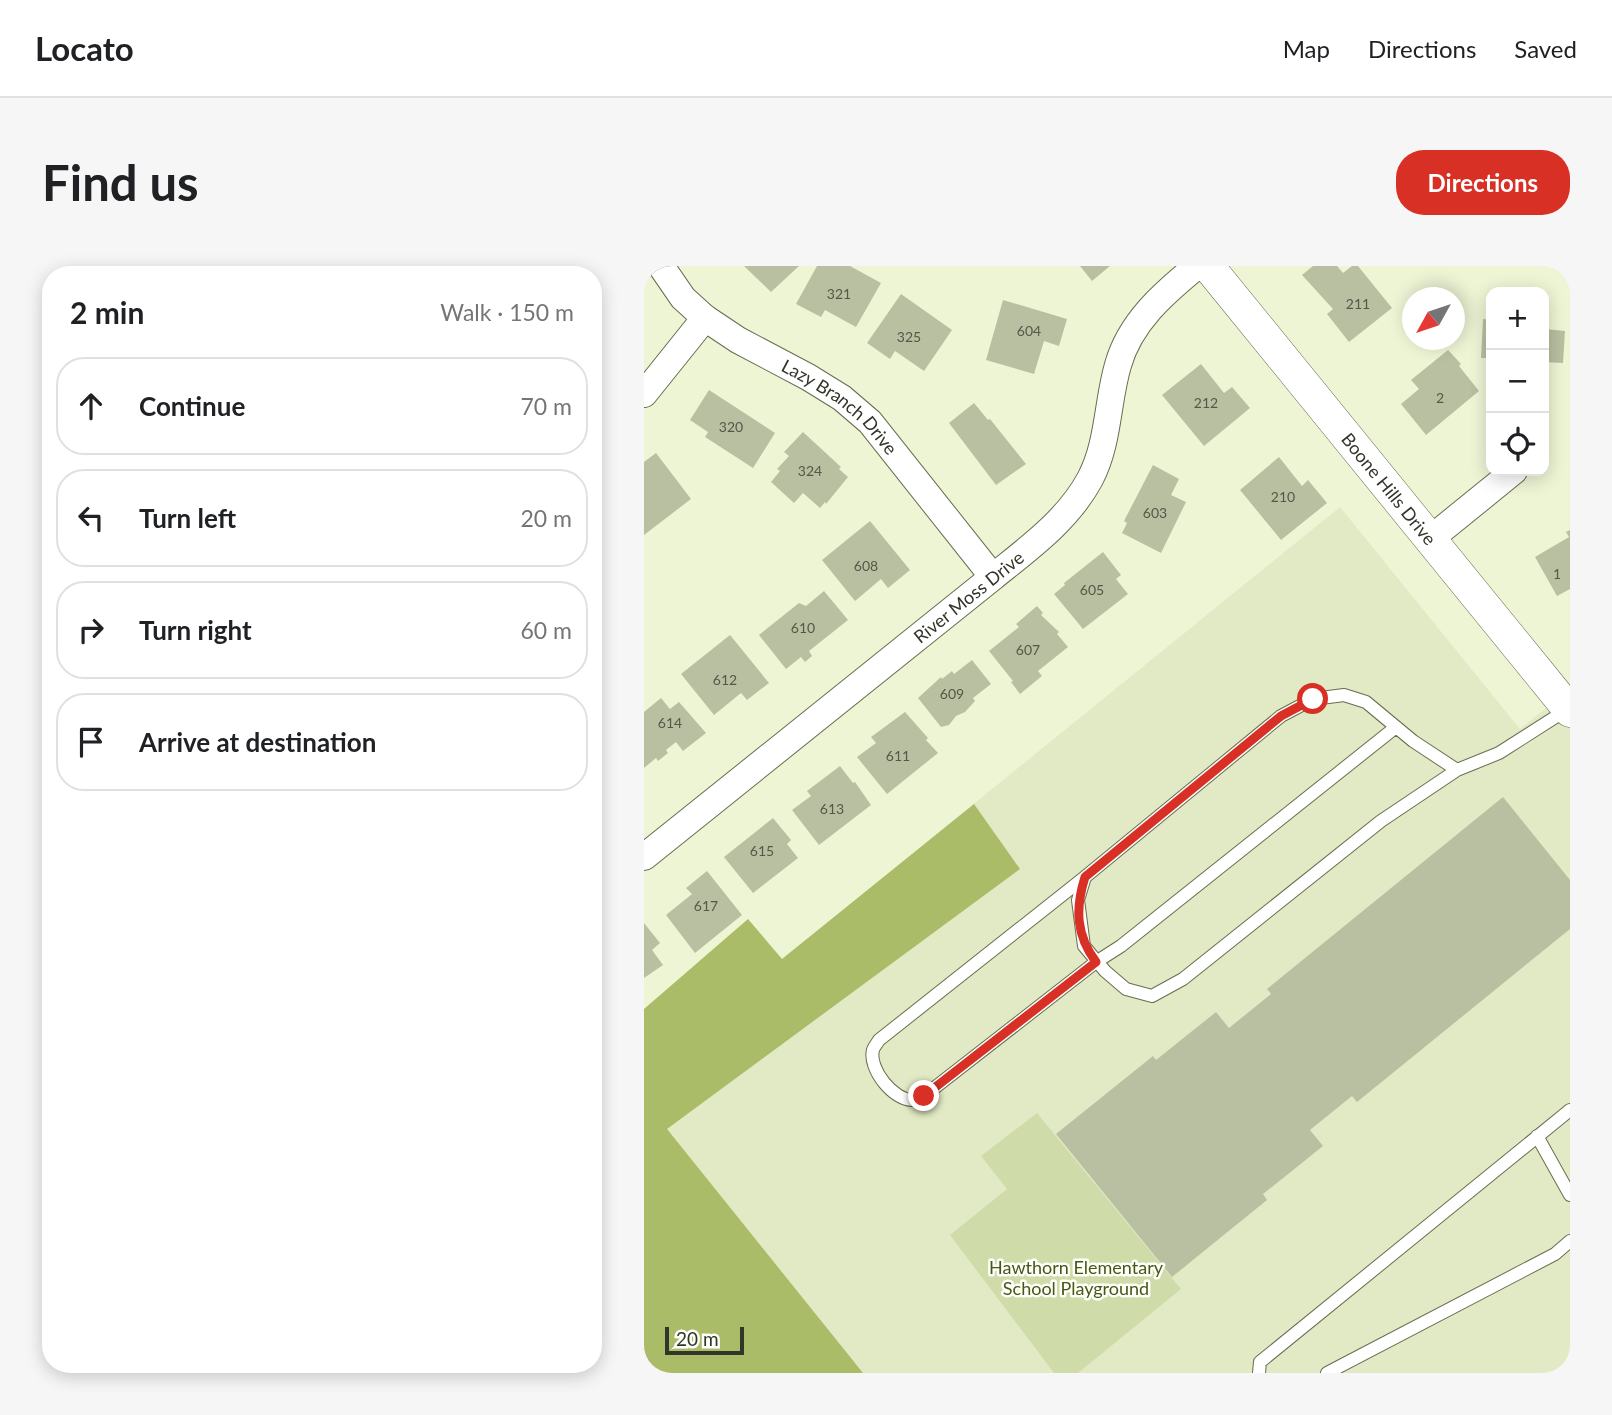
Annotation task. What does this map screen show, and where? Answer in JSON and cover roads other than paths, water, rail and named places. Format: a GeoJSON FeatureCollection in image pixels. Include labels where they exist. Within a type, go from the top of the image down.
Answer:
{"type":"FeatureCollection","features":[{"type":"Feature","properties":{"kind":"street","name":"Lazy Branch Drive"},"geometry":{"type":"LineString","coordinates":[[661,266],[683,298],[705,318],[738,340],[842,398],[870,422],[993,577]]}},
{"type":"Feature","properties":{"kind":"street","name":"River Moss Drive"},"geometry":{"type":"LineString","coordinates":[[644,857],[993,577],[1067,513],[1090,478],[1103,446],[1118,365],[1129,338],[1143,317],[1164,294],[1196,266]]}},
{"type":"Feature","properties":{"kind":"street","name":"Boone Hills Drive"},"geometry":{"type":"LineString","coordinates":[[1208,266],[1569,710]]}},
{"type":"Feature","properties":{"kind":"street"},"geometry":{"type":"LineString","coordinates":[[644,394],[705,318]]}},
{"type":"Feature","properties":{"kind":"street"},"geometry":{"type":"LineString","coordinates":[[1429,540],[1508,476]]}},
{"type":"Feature","properties":{"kind":"lane"},"geometry":{"type":"LineString","coordinates":[[1396,727],[1121,946],[1096,962],[924,1096],[913,1100],[898,1095],[881,1078],[873,1063],[873,1049],[878,1040],[1085,877],[1281,716],[1313,699],[1344,695],[1366,702],[1413,741],[1457,770]]}},
{"type":"Feature","properties":{"kind":"lane"},"geometry":{"type":"LineString","coordinates":[[1085,877],[1078,900],[1084,946],[1096,962],[1126,989],[1153,996],[1183,979],[1381,821],[1457,770],[1499,753],[1569,710]]}},
{"type":"Feature","properties":{"kind":"lane"},"geometry":{"type":"LineString","coordinates":[[1259,1373],[1260,1362],[1570,1110]]}},
{"type":"Feature","properties":{"kind":"lane"},"geometry":{"type":"LineString","coordinates":[[1537,1136],[1570,1195]]}},
{"type":"Feature","properties":{"kind":"lane"},"geometry":{"type":"LineString","coordinates":[[1327,1373],[1555,1254],[1570,1241]]}},
{"type":"Feature","properties":{"kind":"park label","name":"Hawthorn Elementary School Playground"},"geometry":{"type":"Point","coordinates":[1076,1277]}}]}
